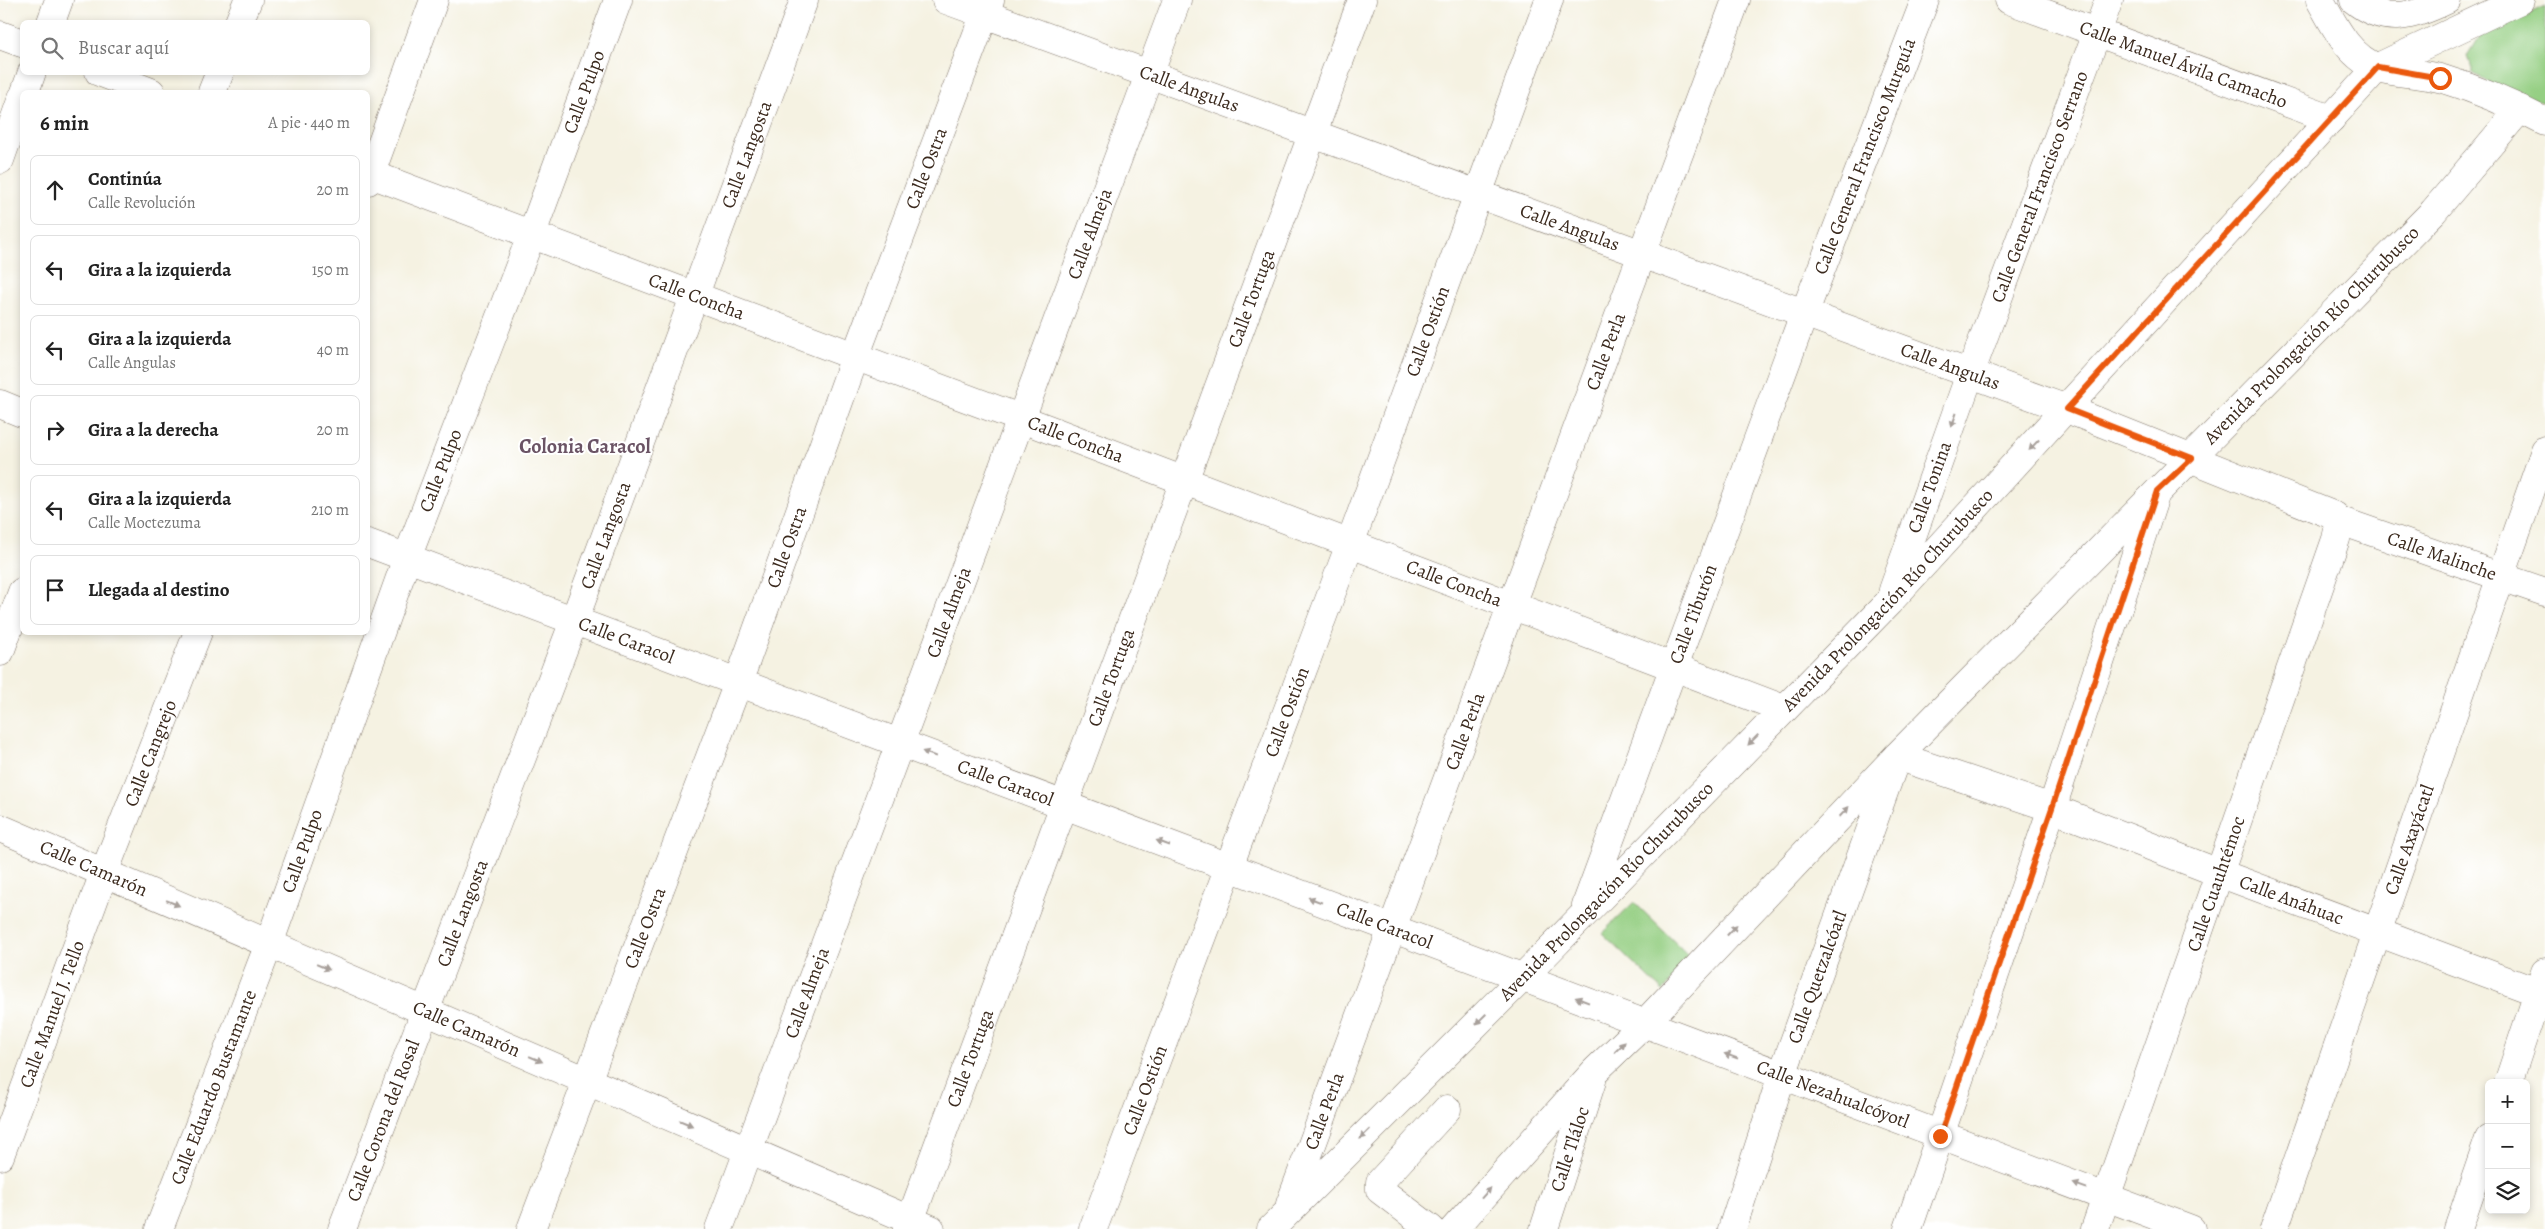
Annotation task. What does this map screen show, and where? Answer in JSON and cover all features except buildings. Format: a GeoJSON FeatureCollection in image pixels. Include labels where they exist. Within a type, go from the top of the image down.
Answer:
{"type":"FeatureCollection","features":[{"type":"Feature","properties":{"kind":"street"},"geometry":{"type":"LineString","coordinates":[[51,20],[59,0]]}},
{"type":"Feature","properties":{"kind":"street"},"geometry":{"type":"LineString","coordinates":[[240,20],[248,0]]}},
{"type":"Feature","properties":{"kind":"street"},"geometry":{"type":"LineString","coordinates":[[370,171],[434,0]]}},
{"type":"Feature","properties":{"kind":"street","name":"Calle Pulpo"},"geometry":{"type":"LineString","coordinates":[[269,944],[407,558],[531,236],[618,0]]}},
{"type":"Feature","properties":{"kind":"street","name":"Calle Langosta"},"geometry":{"type":"LineString","coordinates":[[424,1011],[574,621],[804,0]]}},
{"type":"Feature","properties":{"kind":"street","name":"Calle Angulas"},"geometry":{"type":"LineString","coordinates":[[946,0],[987,7],[1150,75],[1310,135],[1643,253],[1804,314],[2067,409],[2192,458]]}},
{"type":"Feature","properties":{"kind":"street","name":"Calle Almeja"},"geometry":{"type":"LineString","coordinates":[[719,1229],[898,743],[1022,419],[1177,0]]}},
{"type":"Feature","properties":{"kind":"street","name":"Calle Tortuga"},"geometry":{"type":"LineString","coordinates":[[917,1226],[1063,805],[1310,135],[1362,0]]}},
{"type":"Feature","properties":{"kind":"street","name":"Calle Ostión"},"geometry":{"type":"LineString","coordinates":[[1093,1229],[1227,867],[1350,544],[1476,194],[1549,0]]}},
{"type":"Feature","properties":{"kind":"street","name":"Calle Perla"},"geometry":{"type":"LineString","coordinates":[[1279,1220],[1512,605],[1736,0]]}},
{"type":"Feature","properties":{"kind":"street","name":"Calle General Francisco Murguía"},"geometry":{"type":"LineString","coordinates":[[1804,314],[1925,0]]}},
{"type":"Feature","properties":{"kind":"street","name":"Calle Manuel Ávila Camacho"},"geometry":{"type":"LineString","coordinates":[[2009,0],[2331,119]]}},
{"type":"Feature","properties":{"kind":"street","name":"Calle General Francisco Serrano"},"geometry":{"type":"LineString","coordinates":[[1970,374],[2109,0]]}},
{"type":"Feature","properties":{"kind":"street"},"geometry":{"type":"LineString","coordinates":[[2320,0],[2341,38],[2357,54],[2378,67],[2440,78],[2480,90],[2545,122]]}},
{"type":"Feature","properties":{"kind":"street"},"geometry":{"type":"LineString","coordinates":[[2354,0],[2366,10],[2386,16],[2421,13],[2447,0]]}},
{"type":"Feature","properties":{"kind":"street","name":"Avenida Prolongación Río Churubusco"},"geometry":{"type":"LineString","coordinates":[[1279,1220],[1522,978],[1582,914],[1889,602],[2378,67],[2520,0]]}},
{"type":"Feature","properties":{"kind":"street","name":"Calle Ostra"},"geometry":{"type":"LineString","coordinates":[[531,1229],[738,683],[856,357],[987,7]]}},
{"type":"Feature","properties":{"kind":"street"},"geometry":{"type":"LineString","coordinates":[[0,35],[20,42]]}},
{"type":"Feature","properties":{"kind":"street"},"geometry":{"type":"LineString","coordinates":[[25,90],[31,75]]}},
{"type":"Feature","properties":{"kind":"street"},"geometry":{"type":"LineString","coordinates":[[107,75],[146,90]]}},
{"type":"Feature","properties":{"kind":"street"},"geometry":{"type":"LineString","coordinates":[[213,90],[219,75]]}},
{"type":"Feature","properties":{"kind":"street"},"geometry":{"type":"LineString","coordinates":[[0,160],[20,104]]}},
{"type":"Feature","properties":{"kind":"street","name":"Avenida Prolongación Río Churubusco"},"geometry":{"type":"LineString","coordinates":[[1454,1229],[1596,1070],[1644,1024],[1897,756],[2433,212],[2520,109]]}},
{"type":"Feature","properties":{"kind":"street","name":"Calle Concha"},"geometry":{"type":"LineString","coordinates":[[370,177],[696,295],[1784,709]]}},
{"type":"Feature","properties":{"kind":"street","name":"Calle Tiburón"},"geometry":{"type":"LineString","coordinates":[[1582,914],[1804,314]]}},
{"type":"Feature","properties":{"kind":"street","name":"Calle Tonina"},"geometry":{"type":"LineString","coordinates":[[1889,602],[1970,374]]}},
{"type":"Feature","properties":{"kind":"street"},"geometry":{"type":"LineString","coordinates":[[0,404],[20,412]]}},
{"type":"Feature","properties":{"kind":"street","name":"Calle Axayácatl"},"geometry":{"type":"LineString","coordinates":[[2274,1229],[2545,450]]}},
{"type":"Feature","properties":{"kind":"street","name":"Calle Malinche"},"geometry":{"type":"LineString","coordinates":[[2192,458],[2331,513],[2337,530],[2502,577],[2545,592]]}},
{"type":"Feature","properties":{"kind":"street"},"geometry":{"type":"LineString","coordinates":[[1908,1229],[2052,808],[2157,491]]}},
{"type":"Feature","properties":{"kind":"street","name":"Calle Cuauhtémoc"},"geometry":{"type":"LineString","coordinates":[[2095,1229],[2337,530]]}},
{"type":"Feature","properties":{"kind":"street","name":"Calle Caracol"},"geometry":{"type":"LineString","coordinates":[[370,544],[1644,1024]]}},
{"type":"Feature","properties":{"kind":"street"},"geometry":{"type":"LineString","coordinates":[[0,652],[20,597]]}},
{"type":"Feature","properties":{"kind":"street","name":"Calle Cangrejo"},"geometry":{"type":"LineString","coordinates":[[104,873],[197,635]]}},
{"type":"Feature","properties":{"kind":"street","name":"Calle Anáhuac"},"geometry":{"type":"LineString","coordinates":[[1897,756],[2052,808],[2219,873],[2377,931],[2543,986]]}},
{"type":"Feature","properties":{"kind":"street","name":"Calle Quetzalcóatl"},"geometry":{"type":"LineString","coordinates":[[1732,1229],[1782,1075],[1897,756]]}},
{"type":"Feature","properties":{"kind":"street","name":"Calle Camarón"},"geometry":{"type":"LineString","coordinates":[[0,828],[748,1150],[917,1226]]}},
{"type":"Feature","properties":{"kind":"street","name":"Calle Manuel J. Tello"},"geometry":{"type":"LineString","coordinates":[[0,1156],[104,873]]}},
{"type":"Feature","properties":{"kind":"street","name":"Calle Eduardo Bustamante"},"geometry":{"type":"LineString","coordinates":[[159,1229],[269,944]]}},
{"type":"Feature","properties":{"kind":"street"},"geometry":{"type":"LineString","coordinates":[[2509,1079],[2543,986]]}},
{"type":"Feature","properties":{"kind":"street","name":"Calle Corona del Rosal"},"geometry":{"type":"LineString","coordinates":[[342,1229],[424,1011]]}},
{"type":"Feature","properties":{"kind":"street","name":"Calle Nezahualcóyotl"},"geometry":{"type":"LineString","coordinates":[[1644,1024],[2191,1229]]}},
{"type":"Feature","properties":{"kind":"street","name":"Calle Tláloc"},"geometry":{"type":"LineString","coordinates":[[1544,1229],[1596,1070]]}},
{"type":"Feature","properties":{"kind":"street"},"geometry":{"type":"LineString","coordinates":[[1430,1229],[1380,1190],[1380,1182],[1447,1109]]}},
{"type":"Feature","properties":{"kind":"street"},"geometry":{"type":"LineString","coordinates":[[2458,1229],[2485,1150]]}},
{"type":"Feature","properties":{"kind":"green space"},"geometry":{"type":"Polygon","coordinates":[[[2545,6],[2545,103],[2494,86],[2473,73],[2468,56],[2480,36],[2545,6]]]}},
{"type":"Feature","properties":{"kind":"green space"},"geometry":{"type":"Polygon","coordinates":[[[1634,902],[1692,959],[1663,991],[1602,933],[1634,902]]]}},
{"type":"Feature","properties":{"kind":"district","name":"Colonia Caracol"},"geometry":{"type":"Point","coordinates":[585,446]}},
{"type":"Feature","properties":{"kind":"route"},"geometry":{"type":"LineString","coordinates":[[1940,1136],[2052,808],[2157,491],[2192,458],[2067,409],[2378,67],[2440,78]]}}]}
